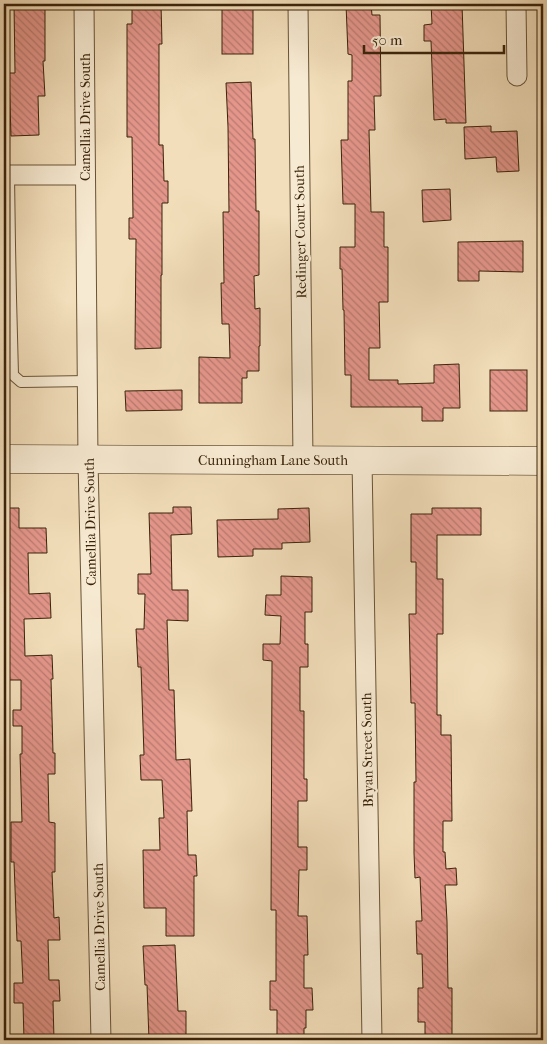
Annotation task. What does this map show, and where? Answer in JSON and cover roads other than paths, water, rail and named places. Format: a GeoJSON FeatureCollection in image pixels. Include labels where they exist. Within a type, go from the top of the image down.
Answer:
{"type":"FeatureCollection","features":[{"type":"Feature","properties":{"kind":"street","name":"Camellia Drive South"},"geometry":{"type":"LineString","coordinates":[[84,4],[88,460],[101,1040]]}},
{"type":"Feature","properties":{"kind":"street","name":"Redinger Court South"},"geometry":{"type":"LineString","coordinates":[[298,4],[302,460]]}},
{"type":"Feature","properties":{"kind":"street"},"geometry":{"type":"LineString","coordinates":[[516,4],[517,76]]}},
{"type":"Feature","properties":{"kind":"street"},"geometry":{"type":"LineString","coordinates":[[6,175],[85,175]]}},
{"type":"Feature","properties":{"kind":"street","name":"Cunningham Lane South"},"geometry":{"type":"LineString","coordinates":[[4,460],[543,461]]}},
{"type":"Feature","properties":{"kind":"street","name":"Bryan Street South"},"geometry":{"type":"LineString","coordinates":[[362,460],[372,1040]]}},
{"type":"Feature","properties":{"kind":"lane"},"geometry":{"type":"LineString","coordinates":[[6,175],[8,298],[13,375],[21,382],[88,381]]}}]}
